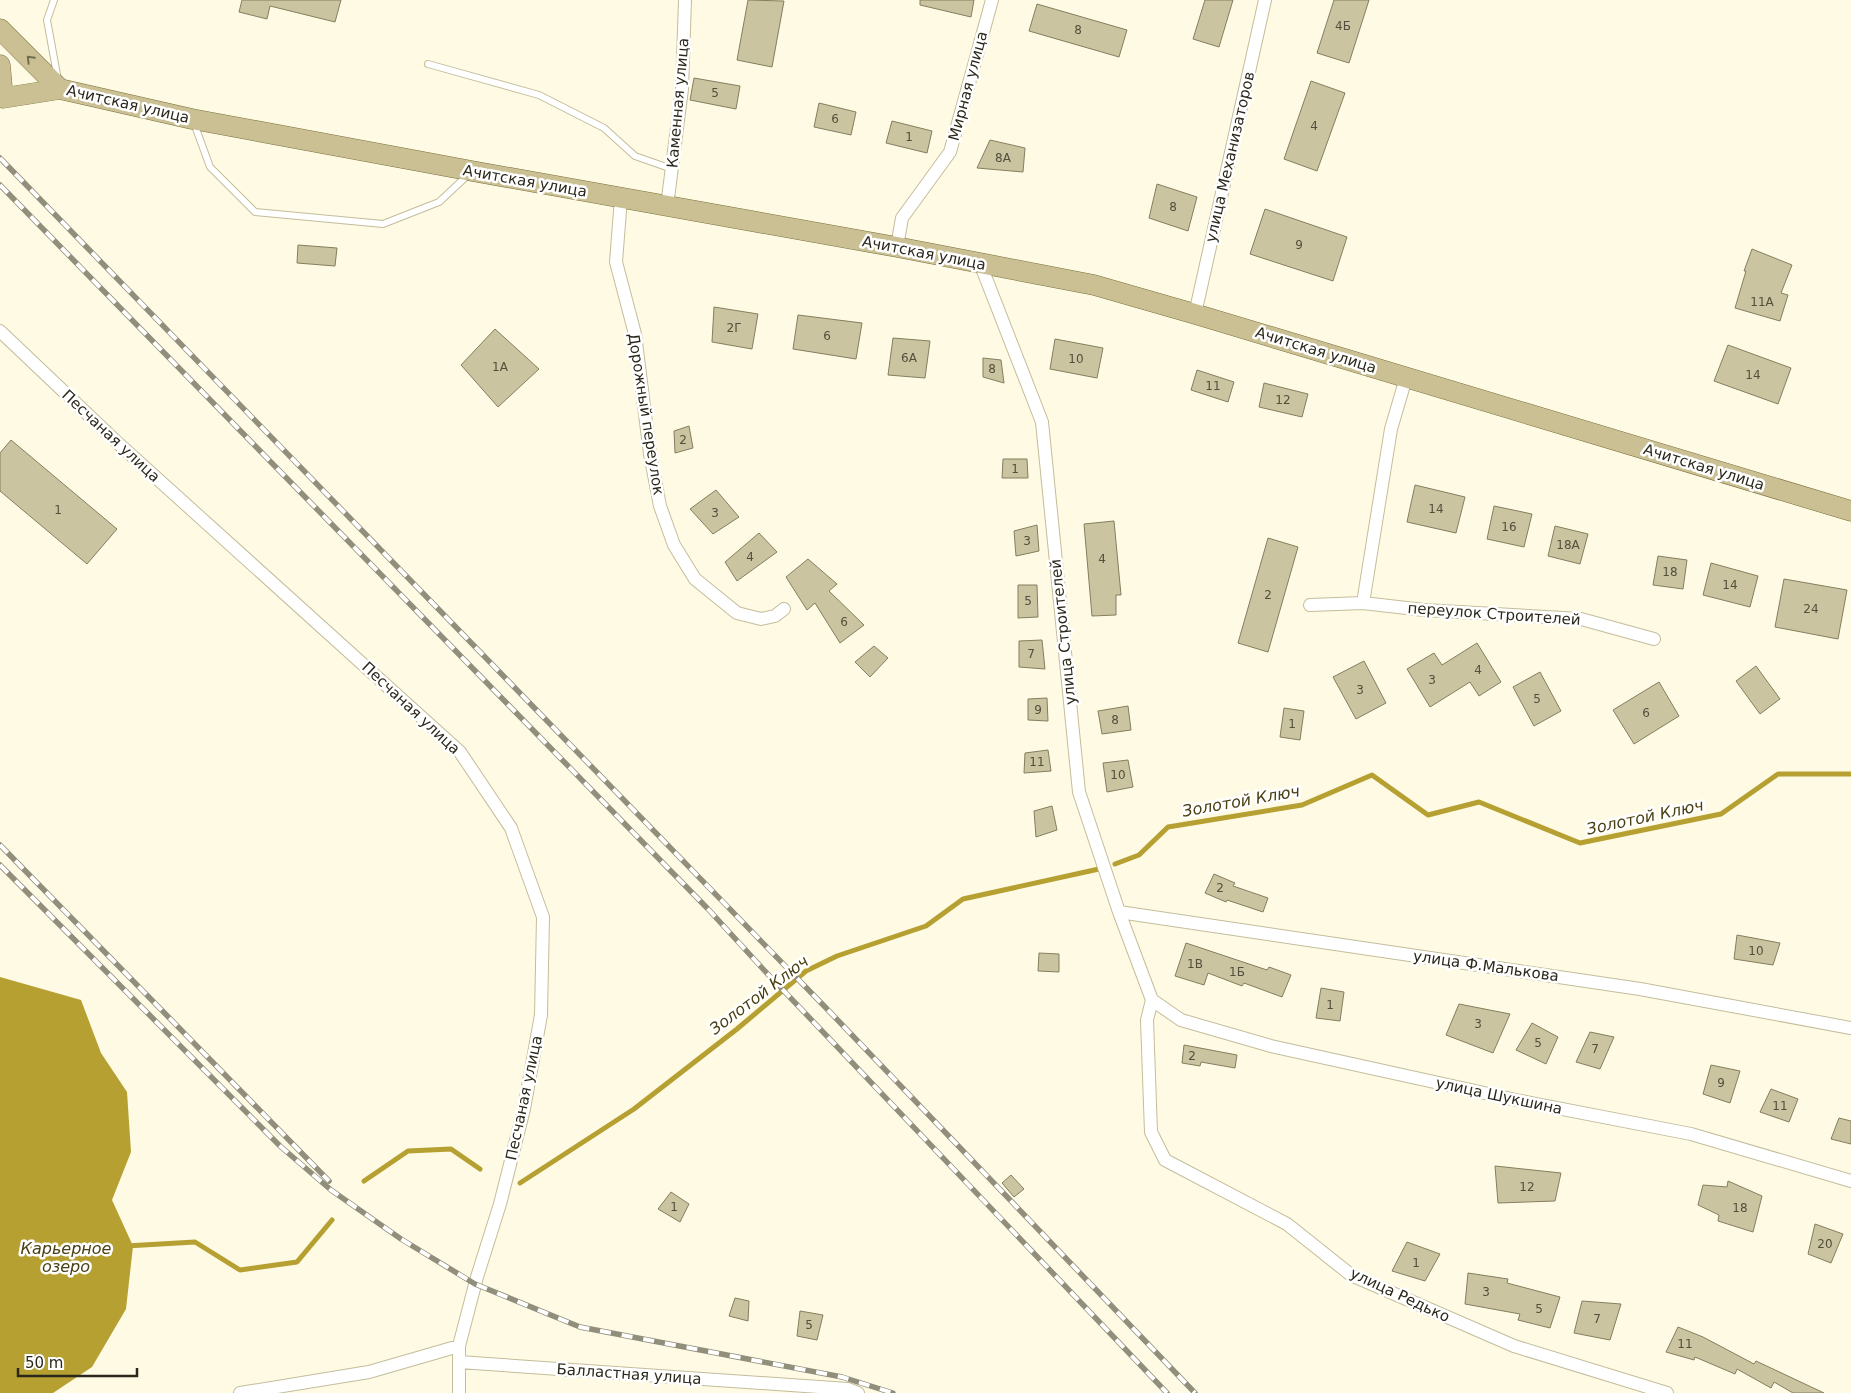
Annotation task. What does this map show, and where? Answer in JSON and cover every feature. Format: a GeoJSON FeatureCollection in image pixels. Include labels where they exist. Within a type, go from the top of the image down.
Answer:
{"type":"FeatureCollection","features":[{"type":"Feature","properties":{"kind":"main road","name":"Ачитская улица"},"geometry":{"type":"LineString","coordinates":[[0,29],[60,89],[192,119],[897,247],[1094,285],[1851,511]]}},
{"type":"Feature","properties":{"kind":"main road"},"geometry":{"type":"LineString","coordinates":[[0,65],[4,98],[60,89]]}},
{"type":"Feature","properties":{"kind":"street","name":"Каменная улица"},"geometry":{"type":"LineString","coordinates":[[667,206],[682,88],[685,0]]}},
{"type":"Feature","properties":{"kind":"street","name":"Мирная улица"},"geometry":{"type":"LineString","coordinates":[[897,247],[902,218],[950,152],[992,0]]}},
{"type":"Feature","properties":{"kind":"street","name":"улица Механизаторов"},"geometry":{"type":"LineString","coordinates":[[1195,314],[1265,0]]}},
{"type":"Feature","properties":{"kind":"street","name":"Дорожный переулок"},"geometry":{"type":"LineString","coordinates":[[620,198],[616,262],[635,334],[650,454],[660,506],[674,545],[695,579],[737,613],[761,619],[775,616],[784,608]]}},
{"type":"Feature","properties":{"kind":"street","name":"улица Строителей"},"geometry":{"type":"LineString","coordinates":[[980,263],[1042,422],[1079,792],[1119,912],[1152,1000]]}},
{"type":"Feature","properties":{"kind":"street","name":"Песчаная улица"},"geometry":{"type":"LineString","coordinates":[[0,331],[120,445],[460,752],[511,828],[543,917],[541,1015],[524,1109],[500,1204],[477,1277],[460,1346],[459,1393]]}},
{"type":"Feature","properties":{"kind":"street"},"geometry":{"type":"LineString","coordinates":[[1363,603],[1391,429],[1406,378]]}},
{"type":"Feature","properties":{"kind":"street","name":"переулок Строителей"},"geometry":{"type":"LineString","coordinates":[[1310,605],[1363,603],[1424,610],[1581,619],[1654,639]]}},
{"type":"Feature","properties":{"kind":"street","name":"улица Ф.Малькова"},"geometry":{"type":"LineString","coordinates":[[1119,912],[1640,990],[1851,1028]]}},
{"type":"Feature","properties":{"kind":"street","name":"улица Шукшина"},"geometry":{"type":"LineString","coordinates":[[1152,1000],[1181,1020],[1271,1046],[1516,1100],[1691,1134],[1851,1181]]}},
{"type":"Feature","properties":{"kind":"street","name":"улица Редько"},"geometry":{"type":"LineString","coordinates":[[1152,1000],[1147,1020],[1151,1132],[1165,1160],[1287,1224],[1351,1275],[1514,1346],[1667,1393]]}},
{"type":"Feature","properties":{"kind":"street"},"geometry":{"type":"LineString","coordinates":[[240,1393],[369,1372],[460,1346]]}},
{"type":"Feature","properties":{"kind":"street","name":"Балластная улица"},"geometry":{"type":"LineString","coordinates":[[460,1362],[848,1389],[858,1393]]}},
{"type":"Feature","properties":{"kind":"lane"},"geometry":{"type":"LineString","coordinates":[[54,0],[47,20],[60,89]]}},
{"type":"Feature","properties":{"kind":"lane"},"geometry":{"type":"LineString","coordinates":[[428,64],[538,95],[604,128],[635,156],[672,169]]}},
{"type":"Feature","properties":{"kind":"lane"},"geometry":{"type":"LineString","coordinates":[[192,119],[210,166],[255,212],[383,224],[439,202],[472,171]]}},
{"type":"Feature","properties":{"kind":"water","name":"Карьерное озеро"},"geometry":{"type":"Polygon","coordinates":[[[0,977],[81,1000],[101,1053],[127,1092],[131,1152],[112,1200],[133,1246],[126,1309],[92,1367],[53,1393],[0,1393],[0,977]]]}},
{"type":"Feature","properties":{"kind":"building"},"geometry":{"type":"Polygon","coordinates":[[[242,0],[341,0],[335,22],[270,6],[267,19],[239,12],[242,0]]]}},
{"type":"Feature","properties":{"kind":"building"},"geometry":{"type":"Polygon","coordinates":[[[748,0],[784,1],[772,67],[737,60],[748,0]]]}},
{"type":"Feature","properties":{"kind":"building"},"geometry":{"type":"Polygon","coordinates":[[[920,0],[974,0],[971,17],[920,5],[920,0]]]}},
{"type":"Feature","properties":{"kind":"building"},"geometry":{"type":"Polygon","coordinates":[[[1205,0],[1233,0],[1219,47],[1193,39],[1205,0]]]}},
{"type":"Feature","properties":{"kind":"building"},"geometry":{"type":"Polygon","coordinates":[[[1334,0],[1369,0],[1349,63],[1317,53],[1334,0]]]}},
{"type":"Feature","properties":{"kind":"building"},"geometry":{"type":"Polygon","coordinates":[[[1037,4],[1127,30],[1119,57],[1029,31],[1037,4]]]}},
{"type":"Feature","properties":{"kind":"building"},"geometry":{"type":"Polygon","coordinates":[[[694,78],[740,86],[736,109],[690,100],[694,78]]]}},
{"type":"Feature","properties":{"kind":"building"},"geometry":{"type":"Polygon","coordinates":[[[1311,81],[1345,93],[1317,171],[1284,159],[1311,81]]]}},
{"type":"Feature","properties":{"kind":"building"},"geometry":{"type":"Polygon","coordinates":[[[819,103],[856,112],[851,135],[814,127],[819,103]]]}},
{"type":"Feature","properties":{"kind":"building"},"geometry":{"type":"Polygon","coordinates":[[[892,121],[932,131],[927,153],[886,143],[892,121]]]}},
{"type":"Feature","properties":{"kind":"building"},"geometry":{"type":"Polygon","coordinates":[[[990,140],[1025,148],[1023,172],[977,168],[990,140]]]}},
{"type":"Feature","properties":{"kind":"building"},"geometry":{"type":"Polygon","coordinates":[[[1157,184],[1197,197],[1188,231],[1149,218],[1157,184]]]}},
{"type":"Feature","properties":{"kind":"building"},"geometry":{"type":"Polygon","coordinates":[[[1265,209],[1347,237],[1333,281],[1250,254],[1265,209]]]}},
{"type":"Feature","properties":{"kind":"building"},"geometry":{"type":"Polygon","coordinates":[[[298,245],[337,248],[335,266],[297,263],[298,245]]]}},
{"type":"Feature","properties":{"kind":"building"},"geometry":{"type":"Polygon","coordinates":[[[1752,249],[1792,265],[1781,293],[1788,295],[1780,321],[1735,308],[1746,271],[1744,271],[1752,249]]]}},
{"type":"Feature","properties":{"kind":"building"},"geometry":{"type":"Polygon","coordinates":[[[714,307],[758,314],[752,349],[712,342],[714,307]]]}},
{"type":"Feature","properties":{"kind":"building"},"geometry":{"type":"Polygon","coordinates":[[[798,315],[862,323],[856,359],[793,349],[798,315]]]}},
{"type":"Feature","properties":{"kind":"building"},"geometry":{"type":"Polygon","coordinates":[[[495,329],[539,369],[498,407],[461,365],[495,329]]]}},
{"type":"Feature","properties":{"kind":"building"},"geometry":{"type":"Polygon","coordinates":[[[893,338],[930,341],[925,378],[888,375],[893,338]]]}},
{"type":"Feature","properties":{"kind":"building"},"geometry":{"type":"Polygon","coordinates":[[[1055,339],[1103,348],[1097,378],[1050,369],[1055,339]]]}},
{"type":"Feature","properties":{"kind":"building"},"geometry":{"type":"Polygon","coordinates":[[[1728,345],[1791,368],[1778,404],[1714,381],[1728,345]]]}},
{"type":"Feature","properties":{"kind":"building"},"geometry":{"type":"Polygon","coordinates":[[[983,358],[1001,360],[1004,383],[983,377],[983,358]]]}},
{"type":"Feature","properties":{"kind":"building"},"geometry":{"type":"Polygon","coordinates":[[[1197,370],[1234,382],[1228,402],[1191,390],[1197,370]]]}},
{"type":"Feature","properties":{"kind":"building"},"geometry":{"type":"Polygon","coordinates":[[[1264,383],[1308,394],[1302,417],[1259,407],[1264,383]]]}},
{"type":"Feature","properties":{"kind":"building"},"geometry":{"type":"Polygon","coordinates":[[[689,426],[693,448],[675,453],[674,431],[689,426]]]}},
{"type":"Feature","properties":{"kind":"building"},"geometry":{"type":"Polygon","coordinates":[[[11,440],[117,529],[87,564],[0,491],[0,453],[11,440]]]}},
{"type":"Feature","properties":{"kind":"building"},"geometry":{"type":"Polygon","coordinates":[[[1003,459],[1027,459],[1028,478],[1002,478],[1003,459]]]}},
{"type":"Feature","properties":{"kind":"building"},"geometry":{"type":"Polygon","coordinates":[[[1415,485],[1465,497],[1456,533],[1407,522],[1415,485]]]}},
{"type":"Feature","properties":{"kind":"building"},"geometry":{"type":"Polygon","coordinates":[[[716,490],[739,517],[713,534],[690,509],[716,490]]]}},
{"type":"Feature","properties":{"kind":"building"},"geometry":{"type":"Polygon","coordinates":[[[1494,506],[1532,514],[1524,547],[1487,539],[1494,506]]]}},
{"type":"Feature","properties":{"kind":"building"},"geometry":{"type":"Polygon","coordinates":[[[1114,521],[1121,595],[1116,595],[1116,615],[1092,616],[1084,524],[1114,521]]]}},
{"type":"Feature","properties":{"kind":"building"},"geometry":{"type":"Polygon","coordinates":[[[1037,525],[1039,551],[1016,556],[1014,531],[1037,525]]]}},
{"type":"Feature","properties":{"kind":"building"},"geometry":{"type":"Polygon","coordinates":[[[1555,526],[1588,534],[1580,564],[1548,556],[1555,526]]]}},
{"type":"Feature","properties":{"kind":"building"},"geometry":{"type":"Polygon","coordinates":[[[759,533],[777,552],[737,581],[725,562],[759,533]]]}},
{"type":"Feature","properties":{"kind":"building"},"geometry":{"type":"Polygon","coordinates":[[[1268,538],[1298,547],[1268,652],[1238,643],[1268,538]]]}},
{"type":"Feature","properties":{"kind":"building"},"geometry":{"type":"Polygon","coordinates":[[[1658,556],[1687,560],[1683,589],[1653,585],[1658,556]]]}},
{"type":"Feature","properties":{"kind":"building"},"geometry":{"type":"Polygon","coordinates":[[[808,559],[837,584],[829,591],[864,625],[840,643],[815,603],[807,610],[786,577],[808,559]]]}},
{"type":"Feature","properties":{"kind":"building"},"geometry":{"type":"Polygon","coordinates":[[[1711,563],[1758,576],[1750,607],[1703,595],[1711,563]]]}},
{"type":"Feature","properties":{"kind":"building"},"geometry":{"type":"Polygon","coordinates":[[[1784,579],[1847,590],[1838,639],[1775,627],[1784,579]]]}},
{"type":"Feature","properties":{"kind":"building"},"geometry":{"type":"Polygon","coordinates":[[[1018,585],[1037,585],[1038,617],[1018,618],[1018,585]]]}},
{"type":"Feature","properties":{"kind":"building"},"geometry":{"type":"Polygon","coordinates":[[[1042,640],[1045,669],[1019,667],[1019,641],[1042,640]]]}},
{"type":"Feature","properties":{"kind":"building"},"geometry":{"type":"Polygon","coordinates":[[[1477,643],[1501,682],[1479,696],[1470,682],[1430,707],[1407,669],[1434,653],[1442,665],[1477,643]]]}},
{"type":"Feature","properties":{"kind":"building"},"geometry":{"type":"Polygon","coordinates":[[[874,646],[888,658],[870,677],[855,662],[874,646]]]}},
{"type":"Feature","properties":{"kind":"building"},"geometry":{"type":"Polygon","coordinates":[[[1364,661],[1386,703],[1356,719],[1333,677],[1364,661]]]}},
{"type":"Feature","properties":{"kind":"building"},"geometry":{"type":"Polygon","coordinates":[[[1756,666],[1780,699],[1760,714],[1736,681],[1756,666]]]}},
{"type":"Feature","properties":{"kind":"building"},"geometry":{"type":"Polygon","coordinates":[[[1540,672],[1561,711],[1534,726],[1513,687],[1540,672]]]}},
{"type":"Feature","properties":{"kind":"building"},"geometry":{"type":"Polygon","coordinates":[[[1659,682],[1679,716],[1634,744],[1613,710],[1659,682]]]}},
{"type":"Feature","properties":{"kind":"building"},"geometry":{"type":"Polygon","coordinates":[[[1047,698],[1048,721],[1028,720],[1028,699],[1047,698]]]}},
{"type":"Feature","properties":{"kind":"building"},"geometry":{"type":"Polygon","coordinates":[[[1128,706],[1131,730],[1102,734],[1098,711],[1128,706]]]}},
{"type":"Feature","properties":{"kind":"building"},"geometry":{"type":"Polygon","coordinates":[[[1284,708],[1304,711],[1300,740],[1280,737],[1284,708]]]}},
{"type":"Feature","properties":{"kind":"building"},"geometry":{"type":"Polygon","coordinates":[[[1048,750],[1051,771],[1024,773],[1025,753],[1048,750]]]}},
{"type":"Feature","properties":{"kind":"building"},"geometry":{"type":"Polygon","coordinates":[[[1128,760],[1133,787],[1107,792],[1103,763],[1128,760]]]}},
{"type":"Feature","properties":{"kind":"building"},"geometry":{"type":"Polygon","coordinates":[[[1052,806],[1057,830],[1036,837],[1034,811],[1052,806]]]}},
{"type":"Feature","properties":{"kind":"building"},"geometry":{"type":"Polygon","coordinates":[[[1214,874],[1235,883],[1233,886],[1268,898],[1263,912],[1227,900],[1226,902],[1205,893],[1214,874]]]}},
{"type":"Feature","properties":{"kind":"building"},"geometry":{"type":"Polygon","coordinates":[[[1737,935],[1780,943],[1773,965],[1734,959],[1737,935]]]}},
{"type":"Feature","properties":{"kind":"building"},"geometry":{"type":"Polygon","coordinates":[[[1186,943],[1267,970],[1269,967],[1291,975],[1282,997],[1244,983],[1242,986],[1208,973],[1204,985],[1175,976],[1186,943]]]}},
{"type":"Feature","properties":{"kind":"building"},"geometry":{"type":"Polygon","coordinates":[[[1039,953],[1059,954],[1059,972],[1038,971],[1039,953]]]}},
{"type":"Feature","properties":{"kind":"building"},"geometry":{"type":"Polygon","coordinates":[[[1321,988],[1344,992],[1340,1021],[1316,1018],[1321,988]]]}},
{"type":"Feature","properties":{"kind":"building"},"geometry":{"type":"Polygon","coordinates":[[[1459,1004],[1510,1014],[1493,1053],[1446,1035],[1459,1004]]]}},
{"type":"Feature","properties":{"kind":"building"},"geometry":{"type":"Polygon","coordinates":[[[1532,1023],[1558,1037],[1546,1064],[1516,1050],[1532,1023]]]}},
{"type":"Feature","properties":{"kind":"building"},"geometry":{"type":"Polygon","coordinates":[[[1590,1032],[1614,1037],[1600,1069],[1576,1062],[1590,1032]]]}},
{"type":"Feature","properties":{"kind":"building"},"geometry":{"type":"Polygon","coordinates":[[[1184,1045],[1237,1055],[1235,1068],[1201,1062],[1200,1066],[1182,1063],[1184,1045]]]}},
{"type":"Feature","properties":{"kind":"building"},"geometry":{"type":"Polygon","coordinates":[[[1711,1065],[1740,1071],[1730,1103],[1703,1094],[1711,1065]]]}},
{"type":"Feature","properties":{"kind":"building"},"geometry":{"type":"Polygon","coordinates":[[[1771,1089],[1798,1099],[1789,1122],[1760,1112],[1771,1089]]]}},
{"type":"Feature","properties":{"kind":"building"},"geometry":{"type":"Polygon","coordinates":[[[1839,1118],[1851,1121],[1851,1144],[1831,1139],[1839,1118]]]}},
{"type":"Feature","properties":{"kind":"building"},"geometry":{"type":"Polygon","coordinates":[[[1495,1166],[1561,1173],[1555,1201],[1498,1203],[1495,1166]]]}},
{"type":"Feature","properties":{"kind":"building"},"geometry":{"type":"Polygon","coordinates":[[[1011,1175],[1024,1189],[1014,1197],[1002,1183],[1011,1175]]]}},
{"type":"Feature","properties":{"kind":"building"},"geometry":{"type":"Polygon","coordinates":[[[1728,1181],[1762,1196],[1753,1232],[1718,1221],[1719,1215],[1698,1205],[1703,1185],[1727,1187],[1728,1181]]]}},
{"type":"Feature","properties":{"kind":"building"},"geometry":{"type":"Polygon","coordinates":[[[671,1192],[689,1204],[680,1222],[658,1209],[671,1192]]]}},
{"type":"Feature","properties":{"kind":"building"},"geometry":{"type":"Polygon","coordinates":[[[1815,1224],[1843,1234],[1831,1263],[1808,1254],[1815,1224]]]}},
{"type":"Feature","properties":{"kind":"building"},"geometry":{"type":"Polygon","coordinates":[[[1407,1242],[1440,1254],[1425,1281],[1392,1271],[1407,1242]]]}},
{"type":"Feature","properties":{"kind":"building"},"geometry":{"type":"Polygon","coordinates":[[[1468,1273],[1508,1279],[1507,1283],[1560,1297],[1550,1328],[1518,1320],[1520,1314],[1465,1304],[1468,1273]]]}},
{"type":"Feature","properties":{"kind":"building"},"geometry":{"type":"Polygon","coordinates":[[[735,1298],[749,1301],[748,1321],[729,1316],[735,1298]]]}},
{"type":"Feature","properties":{"kind":"building"},"geometry":{"type":"Polygon","coordinates":[[[1582,1301],[1621,1304],[1610,1340],[1574,1333],[1582,1301]]]}},
{"type":"Feature","properties":{"kind":"building"},"geometry":{"type":"Polygon","coordinates":[[[800,1311],[823,1315],[817,1340],[797,1336],[800,1311]]]}},
{"type":"Feature","properties":{"kind":"building"},"geometry":{"type":"Polygon","coordinates":[[[1678,1327],[1703,1337],[1754,1364],[1756,1361],[1824,1393],[1793,1393],[1774,1382],[1771,1388],[1737,1369],[1735,1374],[1695,1357],[1694,1360],[1666,1352],[1678,1327]]]}},
{"type":"Feature","properties":{"kind":"waterway","name":"Золотой Ключ"},"geometry":{"type":"LineString","coordinates":[[1115,864],[1139,855],[1168,827],[1302,805],[1372,775],[1428,815],[1479,802],[1580,843],[1721,814],[1778,774],[1851,774]]}},
{"type":"Feature","properties":{"kind":"waterway","name":"Золотой Ключ"},"geometry":{"type":"LineString","coordinates":[[520,1183],[634,1109],[737,1029],[806,971],[837,956],[926,926],[963,899],[1099,869]]}},
{"type":"Feature","properties":{"kind":"waterway","name":"Золотой Ключ"},"geometry":{"type":"LineString","coordinates":[[364,1181],[408,1151],[451,1149],[480,1169]]}},
{"type":"Feature","properties":{"kind":"waterway","name":"Золотой Ключ"},"geometry":{"type":"LineString","coordinates":[[126,1246],[195,1242],[240,1270],[297,1262],[332,1220]]}},
{"type":"Feature","properties":{"kind":"railway"},"geometry":{"type":"LineString","coordinates":[[0,158],[828,1010],[1195,1393]]}},
{"type":"Feature","properties":{"kind":"railway"},"geometry":{"type":"LineString","coordinates":[[0,185],[708,909],[1167,1393]]}},
{"type":"Feature","properties":{"kind":"railway"},"geometry":{"type":"LineString","coordinates":[[0,845],[329,1181]]}},
{"type":"Feature","properties":{"kind":"railway"},"geometry":{"type":"LineString","coordinates":[[0,865],[280,1146],[331,1190],[401,1239],[475,1284],[580,1327],[842,1377],[893,1393]]}}]}
